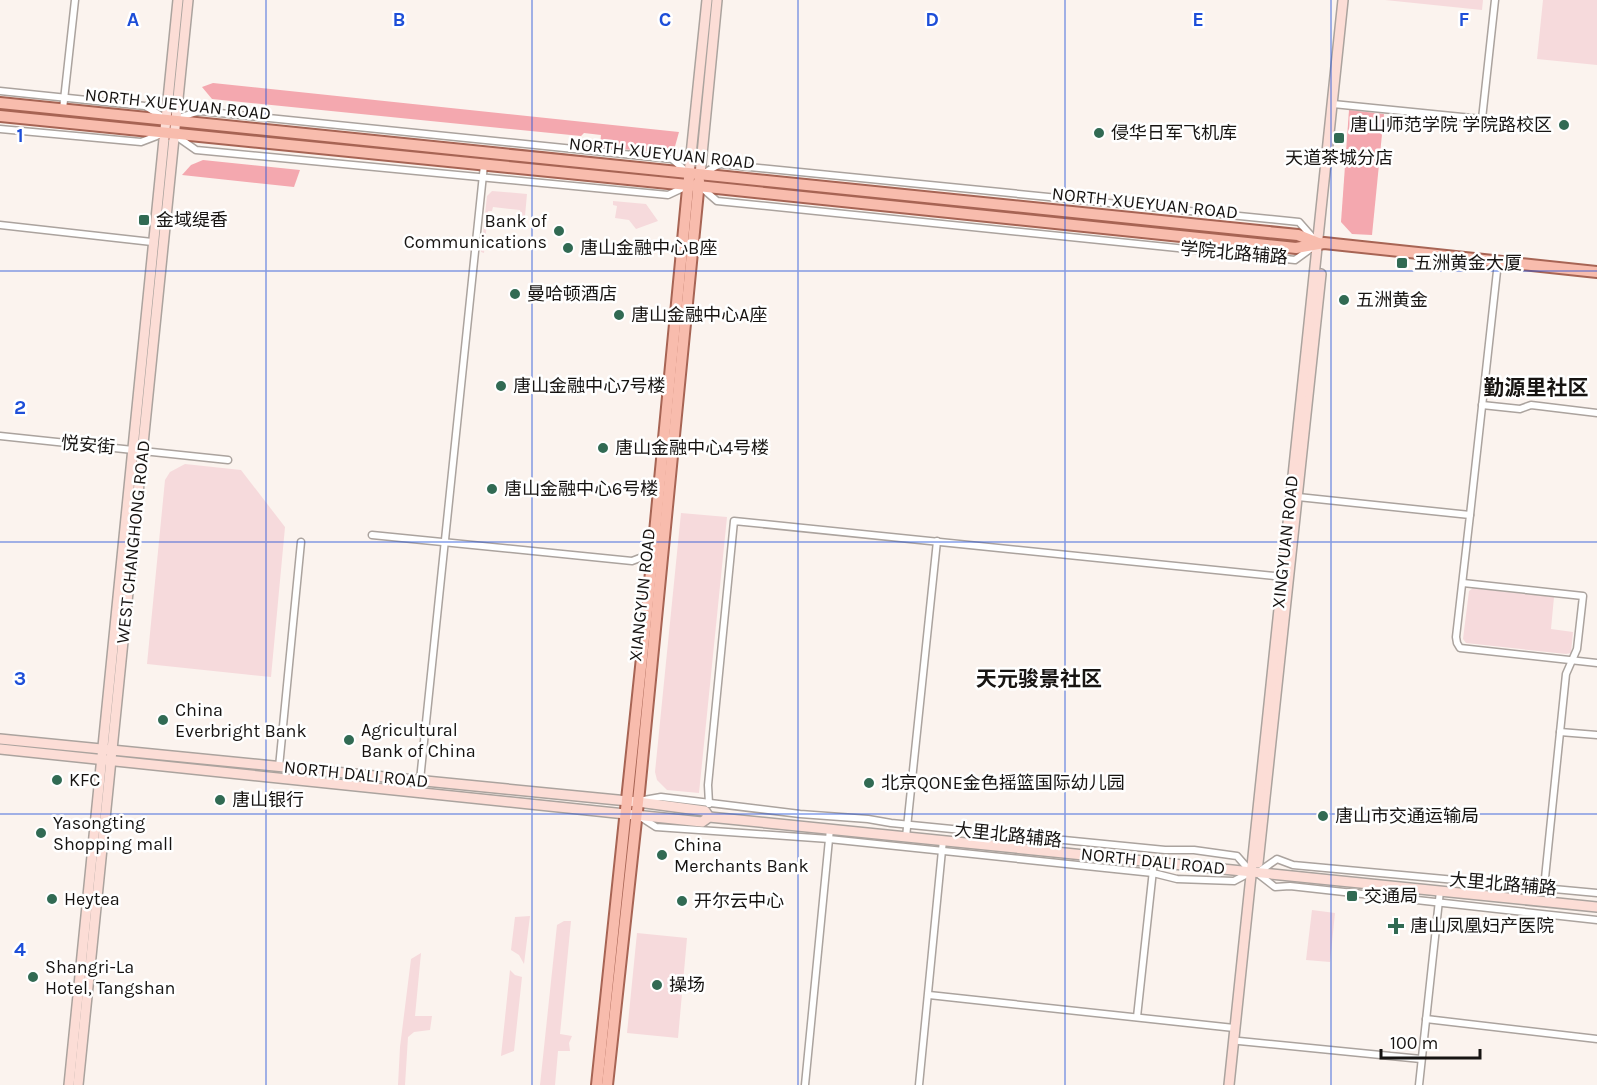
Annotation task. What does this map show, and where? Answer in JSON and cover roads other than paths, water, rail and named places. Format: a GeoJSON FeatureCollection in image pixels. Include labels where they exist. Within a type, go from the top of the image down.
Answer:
{"type":"FeatureCollection","features":[{"type":"Feature","properties":{"kind":"main road","name":"WEST CHANGHONG ROAD"},"geometry":{"type":"LineString","coordinates":[[78,1085],[107,754],[169,133],[178,0]]}},
{"type":"Feature","properties":{"kind":"main road","name":"WEST CHANGHONG ROAD"},"geometry":{"type":"LineString","coordinates":[[170,119],[188,0]]}},
{"type":"Feature","properties":{"kind":"main road","name":"XIANGYUN ROAD"},"geometry":{"type":"LineString","coordinates":[[597,1085],[630,814],[638,802],[694,180],[707,0]]}},
{"type":"Feature","properties":{"kind":"main road","name":"XIANGYUN ROAD"},"geometry":{"type":"LineString","coordinates":[[607,1085],[630,814],[626,801],[694,180],[717,0]]}},
{"type":"Feature","properties":{"kind":"main road","name":"XINGYUAN ROAD"},"geometry":{"type":"LineString","coordinates":[[1336,104],[1343,0]]}},
{"type":"Feature","properties":{"kind":"main road","name":"XINGYUAN ROAD"},"geometry":{"type":"LineString","coordinates":[[1235,1085],[1254,873],[1336,104],[1350,0]]}},
{"type":"Feature","properties":{"kind":"main road","name":"NORTH XUEYUAN ROAD"},"geometry":{"type":"LineString","coordinates":[[0,103],[435,147],[694,180],[1296,248],[1321,243]]}},
{"type":"Feature","properties":{"kind":"main road","name":"NORTH XUEYUAN ROAD"},"geometry":{"type":"LineString","coordinates":[[0,116],[484,165],[694,180],[787,176],[1066,211],[1298,235],[1321,243],[1597,272]]}},
{"type":"Feature","properties":{"kind":"main road","name":"WEST CHANGHONG ROAD"},"geometry":{"type":"LineString","coordinates":[[136,451],[152,242],[169,133]]}},
{"type":"Feature","properties":{"kind":"main road"},"geometry":{"type":"LineString","coordinates":[[434,160],[435,147]]}},
{"type":"Feature","properties":{"kind":"main road"},"geometry":{"type":"LineString","coordinates":[[1064,223],[1066,211]]}},
{"type":"Feature","properties":{"kind":"main road","name":"NORTH DALI ROAD"},"geometry":{"type":"LineString","coordinates":[[0,739],[107,754],[702,822],[709,817],[1597,907]]}},
{"type":"Feature","properties":{"kind":"main road","name":"NORTH DALI ROAD"},"geometry":{"type":"LineString","coordinates":[[0,749],[107,754],[420,780],[638,802],[705,812],[709,817]]}},
{"type":"Feature","properties":{"kind":"main road","name":"WEST CHANGHONG ROAD"},"geometry":{"type":"LineString","coordinates":[[69,1085],[107,754]]}},
{"type":"Feature","properties":{"kind":"main road","name":"XINGYUAN ROAD"},"geometry":{"type":"LineString","coordinates":[[1228,1085],[1254,873]]}},
{"type":"Feature","properties":{"kind":"street"},"geometry":{"type":"LineString","coordinates":[[63,109],[75,0]]}},
{"type":"Feature","properties":{"kind":"street"},"geometry":{"type":"LineString","coordinates":[[1336,104],[1482,119],[1495,0]]}},
{"type":"Feature","properties":{"kind":"street"},"geometry":{"type":"LineString","coordinates":[[0,91],[145,106],[170,119]]}},
{"type":"Feature","properties":{"kind":"street","name":"学院北路辅路"},"geometry":{"type":"LineString","coordinates":[[170,119],[200,111],[672,159],[717,201],[1295,260],[1321,243],[1299,222],[1067,199],[787,176]]}},
{"type":"Feature","properties":{"kind":"street"},"geometry":{"type":"LineString","coordinates":[[0,129],[141,142],[169,133],[196,150],[668,195],[694,180]]}},
{"type":"Feature","properties":{"kind":"street"},"geometry":{"type":"LineString","coordinates":[[435,147],[436,135]]}},
{"type":"Feature","properties":{"kind":"street"},"geometry":{"type":"LineString","coordinates":[[298,161],[305,148]]}},
{"type":"Feature","properties":{"kind":"street"},"geometry":{"type":"LineString","coordinates":[[433,174],[434,160]]}},
{"type":"Feature","properties":{"kind":"street"},"geometry":{"type":"LineString","coordinates":[[420,780],[484,165]]}},
{"type":"Feature","properties":{"kind":"street"},"geometry":{"type":"LineString","coordinates":[[1066,211],[1067,199]]}},
{"type":"Feature","properties":{"kind":"street"},"geometry":{"type":"LineString","coordinates":[[1199,225],[1201,213]]}},
{"type":"Feature","properties":{"kind":"street"},"geometry":{"type":"LineString","coordinates":[[1062,236],[1064,223]]}},
{"type":"Feature","properties":{"kind":"street"},"geometry":{"type":"LineString","coordinates":[[0,225],[152,242]]}},
{"type":"Feature","properties":{"kind":"street"},"geometry":{"type":"LineString","coordinates":[[1194,250],[1197,237]]}},
{"type":"Feature","properties":{"kind":"street"},"geometry":{"type":"LineString","coordinates":[[1498,262],[1457,643],[1460,648],[1597,663]]}},
{"type":"Feature","properties":{"kind":"street"},"geometry":{"type":"LineString","coordinates":[[1482,405],[1520,409],[1531,405],[1597,413]]}},
{"type":"Feature","properties":{"kind":"street","name":"悦安街"},"geometry":{"type":"LineString","coordinates":[[0,438],[228,460]]}},
{"type":"Feature","properties":{"kind":"street"},"geometry":{"type":"LineString","coordinates":[[1294,497],[1470,514]]}},
{"type":"Feature","properties":{"kind":"street"},"geometry":{"type":"LineString","coordinates":[[709,804],[708,785],[734,521],[1274,576]]}},
{"type":"Feature","properties":{"kind":"street"},"geometry":{"type":"LineString","coordinates":[[372,535],[632,561],[653,553]]}},
{"type":"Feature","properties":{"kind":"street"},"geometry":{"type":"LineString","coordinates":[[906,837],[938,541]]}},
{"type":"Feature","properties":{"kind":"street"},"geometry":{"type":"LineString","coordinates":[[279,767],[301,542]]}},
{"type":"Feature","properties":{"kind":"street"},"geometry":{"type":"LineString","coordinates":[[1462,583],[1583,596],[1577,649],[1566,674],[1544,888]]}},
{"type":"Feature","properties":{"kind":"street"},"geometry":{"type":"LineString","coordinates":[[1560,732],[1597,735]]}},
{"type":"Feature","properties":{"kind":"street","name":"大里北路辅路"},"geometry":{"type":"LineString","coordinates":[[638,802],[661,797],[907,825],[1165,850],[1194,850],[1236,856],[1254,873],[1275,887],[1290,886],[1597,920]]}},
{"type":"Feature","properties":{"kind":"street","name":"大里北路辅路"},"geometry":{"type":"LineString","coordinates":[[630,814],[656,827],[829,840],[1153,873],[1177,879],[1234,880],[1254,873],[1277,859],[1293,865],[1597,893]]}},
{"type":"Feature","properties":{"kind":"street"},"geometry":{"type":"LineString","coordinates":[[805,1085],[830,829]]}},
{"type":"Feature","properties":{"kind":"street"},"geometry":{"type":"LineString","coordinates":[[919,1085],[944,840]]}},
{"type":"Feature","properties":{"kind":"street"},"geometry":{"type":"LineString","coordinates":[[1137,1017],[1154,861]]}},
{"type":"Feature","properties":{"kind":"street"},"geometry":{"type":"LineString","coordinates":[[1419,1085],[1440,891]]}},
{"type":"Feature","properties":{"kind":"street"},"geometry":{"type":"LineString","coordinates":[[929,995],[1234,1028]]}},
{"type":"Feature","properties":{"kind":"street"},"geometry":{"type":"LineString","coordinates":[[1426,1018],[1597,1039]]}},
{"type":"Feature","properties":{"kind":"street"},"geometry":{"type":"LineString","coordinates":[[1239,1041],[1421,1059]]}},
{"type":"Feature","properties":{"kind":"place","name":"唐山师范学院 学院路校区"},"geometry":{"type":"Point","coordinates":[1564,125]}},
{"type":"Feature","properties":{"kind":"place","name":"侵华日军飞机库"},"geometry":{"type":"Point","coordinates":[1099,133]}},
{"type":"Feature","properties":{"kind":"place","name":"天道茶城分店"},"geometry":{"type":"Point","coordinates":[1339,138]}},
{"type":"Feature","properties":{"kind":"place","name":"金域缇香"},"geometry":{"type":"Point","coordinates":[144,220]}},
{"type":"Feature","properties":{"kind":"place","name":"Bank of Communications"},"geometry":{"type":"Point","coordinates":[559,231]}},
{"type":"Feature","properties":{"kind":"place","name":"唐山金融中心B座"},"geometry":{"type":"Point","coordinates":[568,248]}},
{"type":"Feature","properties":{"kind":"place","name":"五洲黄金大厦"},"geometry":{"type":"Point","coordinates":[1402,263]}},
{"type":"Feature","properties":{"kind":"place","name":"曼哈顿酒店"},"geometry":{"type":"Point","coordinates":[515,294]}},
{"type":"Feature","properties":{"kind":"place","name":"五洲黄金"},"geometry":{"type":"Point","coordinates":[1344,300]}},
{"type":"Feature","properties":{"kind":"place","name":"唐山金融中心A座"},"geometry":{"type":"Point","coordinates":[619,315]}},
{"type":"Feature","properties":{"kind":"place","name":"唐山金融中心7号楼"},"geometry":{"type":"Point","coordinates":[501,386]}},
{"type":"Feature","properties":{"kind":"place","name":"唐山金融中心4号楼"},"geometry":{"type":"Point","coordinates":[603,448]}},
{"type":"Feature","properties":{"kind":"place","name":"唐山金融中心6号楼"},"geometry":{"type":"Point","coordinates":[492,489]}},
{"type":"Feature","properties":{"kind":"place","name":"China Everbright Bank"},"geometry":{"type":"Point","coordinates":[163,720]}},
{"type":"Feature","properties":{"kind":"place","name":"Agricultural Bank of China"},"geometry":{"type":"Point","coordinates":[349,740]}},
{"type":"Feature","properties":{"kind":"place","name":"KFC"},"geometry":{"type":"Point","coordinates":[57,780]}},
{"type":"Feature","properties":{"kind":"place","name":"北京QONE金色摇篮国际幼儿园"},"geometry":{"type":"Point","coordinates":[869,783]}},
{"type":"Feature","properties":{"kind":"place","name":"唐山银行"},"geometry":{"type":"Point","coordinates":[220,800]}},
{"type":"Feature","properties":{"kind":"place","name":"唐山市交通运输局"},"geometry":{"type":"Point","coordinates":[1323,816]}},
{"type":"Feature","properties":{"kind":"place","name":"Yasongting Shopping mall"},"geometry":{"type":"Point","coordinates":[41,833]}},
{"type":"Feature","properties":{"kind":"place","name":"China Merchants Bank"},"geometry":{"type":"Point","coordinates":[662,855]}},
{"type":"Feature","properties":{"kind":"place","name":"交通局"},"geometry":{"type":"Point","coordinates":[1352,896]}},
{"type":"Feature","properties":{"kind":"place","name":"Heytea"},"geometry":{"type":"Point","coordinates":[52,899]}},
{"type":"Feature","properties":{"kind":"place","name":"开尔云中心"},"geometry":{"type":"Point","coordinates":[682,901]}},
{"type":"Feature","properties":{"kind":"place","name":"唐山凤凰妇产医院"},"geometry":{"type":"Point","coordinates":[1396,926]}},
{"type":"Feature","properties":{"kind":"place","name":"Shangri-La Hotel, Tangshan"},"geometry":{"type":"Point","coordinates":[33,977]}},
{"type":"Feature","properties":{"kind":"place","name":"操场"},"geometry":{"type":"Point","coordinates":[657,985]}},
{"type":"Feature","properties":{"kind":"district","name":"勤源里社区"},"geometry":{"type":"Point","coordinates":[1536,388]}},
{"type":"Feature","properties":{"kind":"district","name":"天元骏景社区"},"geometry":{"type":"Point","coordinates":[1039,679]}}]}
